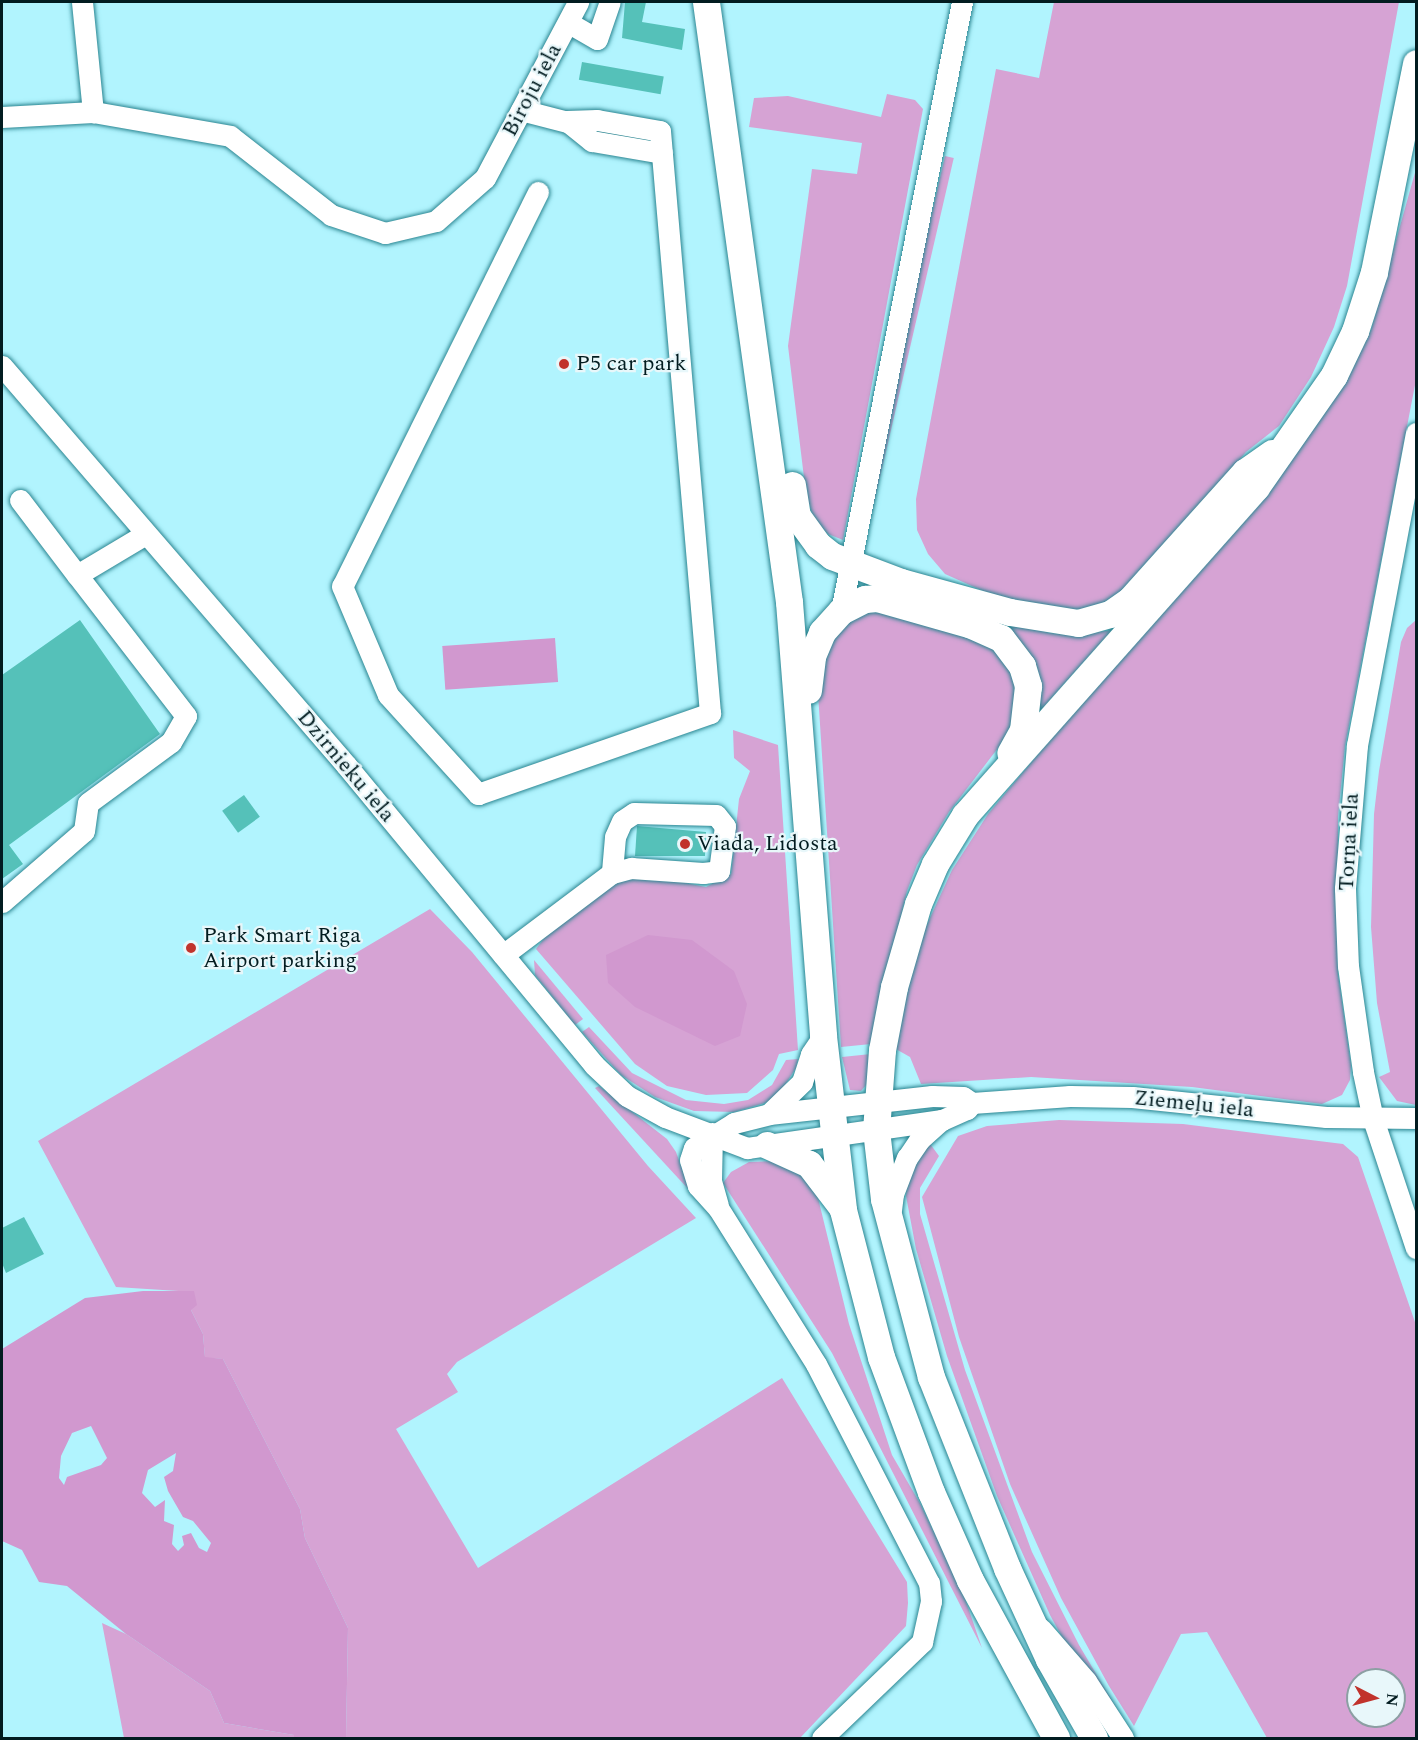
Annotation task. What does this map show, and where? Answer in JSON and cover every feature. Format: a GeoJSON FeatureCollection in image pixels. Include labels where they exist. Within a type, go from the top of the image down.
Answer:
{"type":"FeatureCollection","features":[{"type":"Feature","properties":{"kind":"main road"},"geometry":{"type":"LineString","coordinates":[[706,2],[776,480],[800,733],[824,1036],[843,1210],[860,1285],[903,1423],[970,1580],[1024,1683],[1056,1738]]}},
{"type":"Feature","properties":{"kind":"main road"},"geometry":{"type":"LineString","coordinates":[[713,46],[724,2]]}},
{"type":"Feature","properties":{"kind":"main road"},"geometry":{"type":"LineString","coordinates":[[1094,1738],[1029,1616],[939,1399],[889,1216],[876,1130],[894,987],[918,904],[935,864],[965,815],[1256,487],[1334,375],[1365,302],[1408,112],[1416,63]]}},
{"type":"Feature","properties":{"kind":"main road"},"geometry":{"type":"LineString","coordinates":[[748,290],[769,331],[797,516],[818,545],[852,563],[1010,612],[1059,622],[1096,619],[1130,600],[1245,472],[1287,443]]}},
{"type":"Feature","properties":{"kind":"main road"},"geometry":{"type":"LineString","coordinates":[[800,733],[812,656],[822,632],[841,611],[878,598],[989,631],[1001,638],[1017,658],[1028,686],[1023,730],[990,788]]}},
{"type":"Feature","properties":{"kind":"main road"},"geometry":{"type":"LineString","coordinates":[[767,1145],[809,1164],[843,1210]]}},
{"type":"Feature","properties":{"kind":"street"},"geometry":{"type":"LineString","coordinates":[[2,117],[93,112],[81,2]]}},
{"type":"Feature","properties":{"kind":"street","name":"Biroju iela"},"geometry":{"type":"LineString","coordinates":[[93,112],[230,136],[331,215],[385,233],[436,221],[485,178],[569,23],[578,2]]}},
{"type":"Feature","properties":{"kind":"street"},"geometry":{"type":"LineString","coordinates":[[569,23],[597,39],[610,2]]}},
{"type":"Feature","properties":{"kind":"street"},"geometry":{"type":"LineString","coordinates":[[841,611],[962,2]]}},
{"type":"Feature","properties":{"kind":"street"},"geometry":{"type":"LineString","coordinates":[[1408,112],[1416,84]]}},
{"type":"Feature","properties":{"kind":"street"},"geometry":{"type":"LineString","coordinates":[[521,111],[567,121],[597,120],[661,142],[710,713],[478,794],[388,695],[342,586],[538,192]]}},
{"type":"Feature","properties":{"kind":"street","name":"Dzirnieku iela"},"geometry":{"type":"LineString","coordinates":[[2,366],[144,535],[300,712],[594,1065],[627,1096],[693,1129],[712,1133],[730,1145],[747,1148],[834,1134],[876,1130]]}},
{"type":"Feature","properties":{"kind":"street","name":"Torņa iela"},"geometry":{"type":"LineString","coordinates":[[1416,433],[1357,745],[1350,801],[1346,889],[1348,966],[1373,1119],[1416,1248]]}},
{"type":"Feature","properties":{"kind":"street"},"geometry":{"type":"LineString","coordinates":[[2,902],[84,831],[88,803],[171,742],[186,716],[20,500]]}},
{"type":"Feature","properties":{"kind":"street"},"geometry":{"type":"LineString","coordinates":[[77,575],[144,535]]}},
{"type":"Feature","properties":{"kind":"street"},"geometry":{"type":"LineString","coordinates":[[852,563],[864,586],[878,598]]}},
{"type":"Feature","properties":{"kind":"street"},"geometry":{"type":"LineString","coordinates":[[503,955],[612,873],[631,868],[718,871],[724,826],[716,815],[634,813],[622,821],[615,837],[612,873]]}},
{"type":"Feature","properties":{"kind":"street"},"geometry":{"type":"LineString","coordinates":[[769,1114],[802,1082],[811,1054],[824,1036]]}},
{"type":"Feature","properties":{"kind":"street","name":"Ziemeļu iela"},"geometry":{"type":"LineString","coordinates":[[831,1106],[952,1096],[972,1102],[1070,1096],[1131,1097],[1373,1119],[1416,1119]]}},
{"type":"Feature","properties":{"kind":"street","name":"Ziemeļu iela"},"geometry":{"type":"LineString","coordinates":[[876,1130],[942,1120],[967,1109],[972,1102]]}},
{"type":"Feature","properties":{"kind":"street"},"geometry":{"type":"LineString","coordinates":[[822,1738],[922,1642],[930,1610],[929,1583],[816,1364],[718,1208],[711,1181],[712,1133],[734,1123],[769,1114],[831,1106]]}},
{"type":"Feature","properties":{"kind":"street"},"geometry":{"type":"LineString","coordinates":[[889,1216],[892,1194],[907,1158],[919,1140],[942,1120]]}},
{"type":"Feature","properties":{"kind":"street"},"geometry":{"type":"LineString","coordinates":[[1029,1616],[1086,1681],[1123,1738]]}},
{"type":"Feature","properties":{"kind":"street"},"geometry":{"type":"LineString","coordinates":[[1024,1683],[1043,1738]]}},
{"type":"Feature","properties":{"kind":"shaded area"},"geometry":{"type":"Polygon","coordinates":[[[1054,2],[1399,2],[1347,286],[1334,327],[1311,377],[1279,426],[1246,452],[1135,583],[1121,595],[1087,612],[1010,603],[945,574],[928,554],[917,530],[916,499],[996,69],[1039,78],[1054,2]]]}},
{"type":"Feature","properties":{"kind":"shaded area"},"geometry":{"type":"Polygon","coordinates":[[[887,94],[915,100],[923,109],[843,540],[828,534],[814,520],[806,494],[788,346],[812,169],[857,174],[862,143],[749,127],[754,98],[788,96],[881,117],[887,94]]]}},
{"type":"Feature","properties":{"kind":"shaded area"},"geometry":{"type":"Polygon","coordinates":[[[945,156],[954,158],[870,522],[861,520],[945,156]]]}},
{"type":"Feature","properties":{"kind":"shaded area"},"geometry":{"type":"Polygon","coordinates":[[[1416,169],[1416,380],[1345,746],[1338,817],[1338,974],[1351,1065],[1350,1080],[1342,1095],[1322,1104],[1192,1087],[1031,1077],[921,1084],[910,1057],[894,1048],[918,944],[952,870],[988,814],[1230,533],[1316,426],[1371,330],[1416,169]]]}},
{"type":"Feature","properties":{"kind":"shaded area"},"geometry":{"type":"Polygon","coordinates":[[[902,590],[1050,633],[1079,635],[1112,630],[1040,711],[1036,710],[1035,676],[902,590]]]}},
{"type":"Feature","properties":{"kind":"shaded area"},"geometry":{"type":"Polygon","coordinates":[[[863,611],[892,611],[985,639],[1009,663],[1019,692],[1008,735],[949,812],[917,865],[907,891],[871,1044],[841,1047],[817,678],[830,636],[863,611]]]}},
{"type":"Feature","properties":{"kind":"shaded area"},"geometry":{"type":"Polygon","coordinates":[[[1416,620],[1416,1105],[1397,1101],[1379,1077],[1390,1072],[1377,1003],[1371,927],[1374,814],[1379,771],[1401,642],[1407,628],[1416,620]]]}},
{"type":"Feature","properties":{"kind":"shaded area"},"geometry":{"type":"Polygon","coordinates":[[[555,638],[558,682],[445,690],[442,646],[555,638]]]}},
{"type":"Feature","properties":{"kind":"shaded area"},"geometry":{"type":"Polygon","coordinates":[[[733,730],[778,745],[798,1050],[779,1054],[773,1070],[747,1093],[706,1095],[667,1086],[635,1064],[536,949],[545,937],[618,882],[638,878],[671,880],[706,887],[731,874],[739,799],[750,771],[734,758],[733,730]]]}},
{"type":"Feature","properties":{"kind":"shaded area"},"geometry":{"type":"Polygon","coordinates":[[[430,909],[472,952],[648,1166],[696,1218],[457,1362],[447,1374],[458,1392],[396,1429],[478,1568],[782,1378],[907,1582],[906,1626],[800,1738],[346,1738],[348,1628],[305,1538],[300,1509],[223,1359],[205,1358],[203,1334],[191,1310],[194,1292],[116,1287],[38,1141],[430,909]]]}},
{"type":"Feature","properties":{"kind":"shaded area"},"geometry":{"type":"Polygon","coordinates":[[[648,935],[692,940],[734,971],[747,1004],[740,1036],[715,1046],[635,1007],[608,983],[606,955],[648,935]]]}},
{"type":"Feature","properties":{"kind":"shaded area"},"geometry":{"type":"Polygon","coordinates":[[[534,960],[583,1019],[575,1025],[535,975],[534,960]]]}},
{"type":"Feature","properties":{"kind":"shaded area"},"geometry":{"type":"Polygon","coordinates":[[[589,1027],[632,1073],[686,1100],[724,1104],[748,1100],[772,1085],[786,1060],[798,1059],[796,1068],[777,1097],[765,1103],[734,1112],[694,1111],[655,1097],[621,1075],[582,1032],[589,1027]]]}},
{"type":"Feature","properties":{"kind":"shaded area"},"geometry":{"type":"Polygon","coordinates":[[[871,1054],[867,1084],[861,1091],[850,1090],[842,1057],[871,1054]]]}},
{"type":"Feature","properties":{"kind":"shaded area"},"geometry":{"type":"Polygon","coordinates":[[[599,1086],[667,1139],[676,1152],[690,1191],[595,1088],[599,1086]]]}},
{"type":"Feature","properties":{"kind":"shaded area"},"geometry":{"type":"Polygon","coordinates":[[[1059,1120],[1183,1124],[1343,1144],[1358,1157],[1416,1325],[1416,1738],[1267,1738],[1207,1632],[1181,1634],[1134,1726],[1109,1686],[1061,1598],[1010,1484],[959,1337],[922,1197],[958,1136],[987,1126],[1059,1120]]]}},
{"type":"Feature","properties":{"kind":"shaded area"},"geometry":{"type":"Polygon","coordinates":[[[928,1141],[939,1156],[920,1188],[920,1214],[965,1370],[1032,1552],[1079,1645],[1129,1729],[1067,1646],[1050,1615],[997,1496],[947,1356],[916,1249],[906,1196],[907,1178],[928,1141]]]}},
{"type":"Feature","properties":{"kind":"shaded area"},"geometry":{"type":"Polygon","coordinates":[[[775,1161],[807,1176],[818,1198],[849,1324],[892,1455],[921,1505],[963,1593],[982,1648],[832,1353],[723,1183],[731,1172],[749,1162],[775,1161]]]}},
{"type":"Feature","properties":{"kind":"shaded area"},"geometry":{"type":"Polygon","coordinates":[[[143,1291],[194,1291],[197,1305],[191,1310],[203,1334],[205,1357],[223,1359],[300,1509],[305,1538],[348,1628],[346,1738],[294,1738],[294,1735],[224,1723],[210,1691],[126,1634],[67,1586],[39,1582],[22,1550],[2,1541],[2,1349],[85,1298],[143,1291]],[[91,1426],[72,1433],[61,1456],[59,1478],[64,1485],[67,1477],[101,1465],[107,1458],[91,1426]],[[176,1453],[148,1470],[142,1493],[155,1507],[165,1500],[164,1521],[174,1525],[172,1544],[178,1551],[184,1545],[182,1536],[191,1533],[199,1548],[207,1552],[211,1543],[193,1521],[183,1517],[168,1491],[164,1477],[173,1471],[176,1453]]]}},
{"type":"Feature","properties":{"kind":"shaded area"},"geometry":{"type":"Polygon","coordinates":[[[102,1623],[126,1634],[210,1691],[224,1723],[294,1735],[294,1738],[124,1738],[102,1623]]]}},
{"type":"Feature","properties":{"kind":"building"},"geometry":{"type":"Polygon","coordinates":[[[625,2],[646,2],[642,22],[685,29],[682,50],[622,38],[625,2]]]}},
{"type":"Feature","properties":{"kind":"building"},"geometry":{"type":"Polygon","coordinates":[[[582,62],[664,76],[661,94],[579,80],[582,62]]]}},
{"type":"Feature","properties":{"kind":"building"},"geometry":{"type":"Polygon","coordinates":[[[80,620],[160,734],[9,845],[23,864],[2,879],[2,675],[80,620]]]}},
{"type":"Feature","properties":{"kind":"building"},"geometry":{"type":"Polygon","coordinates":[[[244,795],[260,817],[238,833],[222,811],[244,795]]]}},
{"type":"Feature","properties":{"kind":"building"},"geometry":{"type":"Polygon","coordinates":[[[637,826],[706,832],[705,856],[635,856],[637,826]]]}},
{"type":"Feature","properties":{"kind":"building"},"geometry":{"type":"Polygon","coordinates":[[[24,1217],[44,1254],[6,1273],[2,1263],[2,1228],[24,1217]]]}},
{"type":"Feature","properties":{"kind":"place","name":"P5 car park"},"geometry":{"type":"Point","coordinates":[564,364]}},
{"type":"Feature","properties":{"kind":"place","name":"Viada, Lidosta"},"geometry":{"type":"Point","coordinates":[685,844]}},
{"type":"Feature","properties":{"kind":"place","name":"Park Smart Riga Airport parking"},"geometry":{"type":"Point","coordinates":[191,948]}}]}
